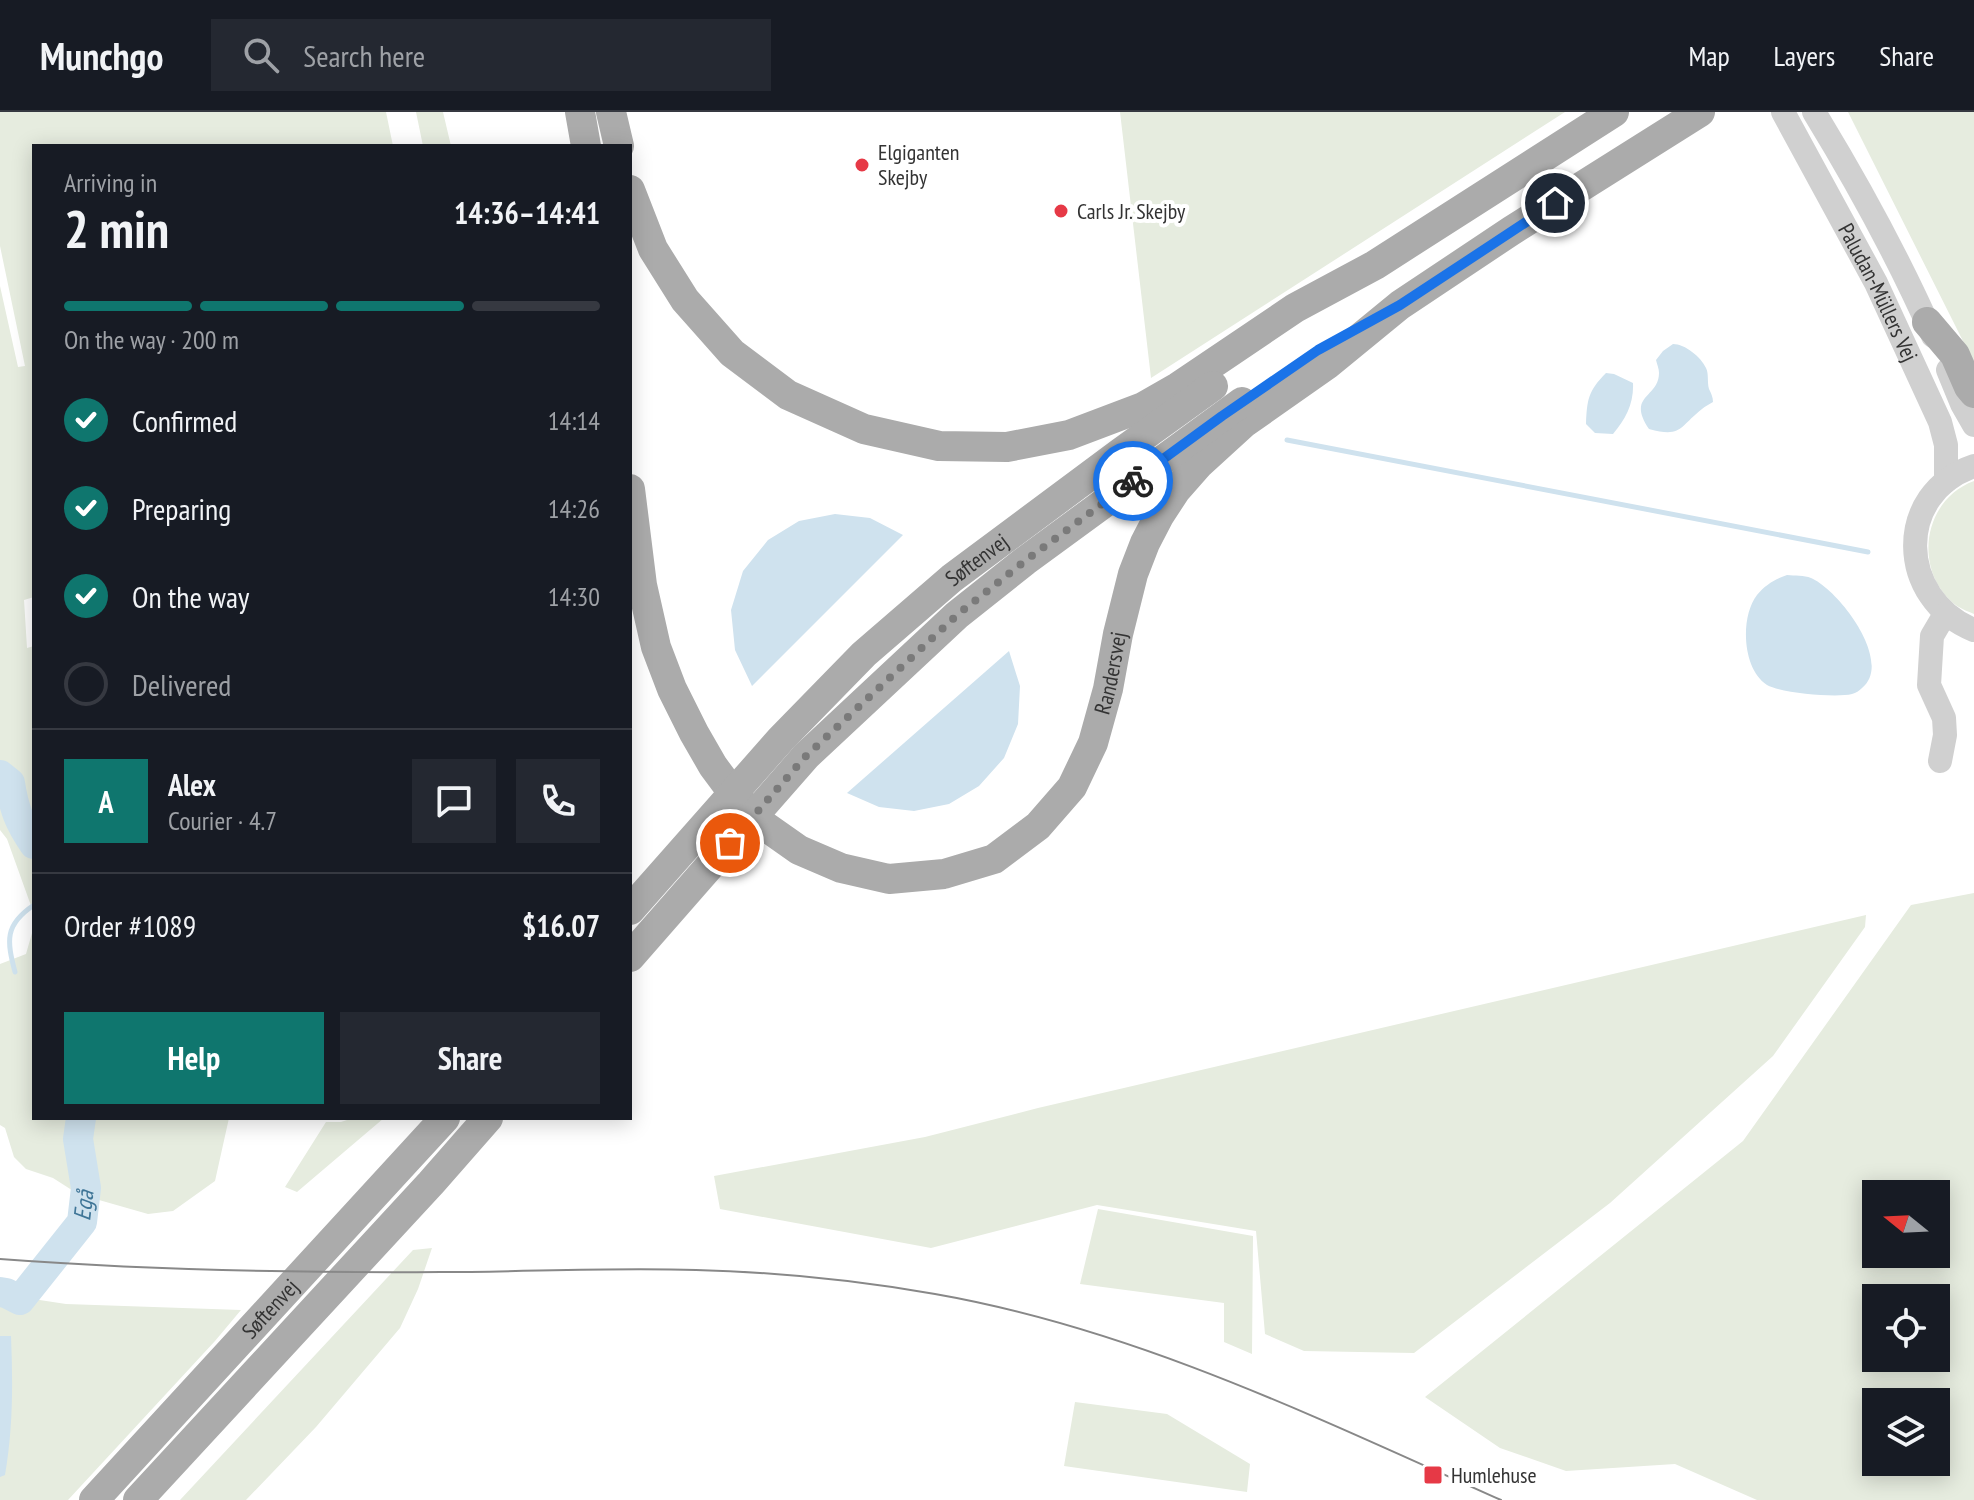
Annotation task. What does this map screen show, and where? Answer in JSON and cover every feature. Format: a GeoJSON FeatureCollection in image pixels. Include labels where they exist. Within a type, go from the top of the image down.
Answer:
{"type":"FeatureCollection","features":[{"type":"Feature","properties":{"kind":"main road"},"geometry":{"type":"LineString","coordinates":[[580,112],[586,144]]}},
{"type":"Feature","properties":{"kind":"main road"},"geometry":{"type":"LineString","coordinates":[[611,112],[619,144]]}},
{"type":"Feature","properties":{"kind":"main road"},"geometry":{"type":"LineString","coordinates":[[632,195],[653,249],[685,300],[732,353],[788,395],[864,429],[939,446],[1007,447],[1069,435],[1143,407],[1295,308],[1375,265],[1614,112]]}},
{"type":"Feature","properties":{"kind":"main road","name":"Randersvej"},"geometry":{"type":"LineString","coordinates":[[632,505],[642,585],[656,647],[672,689],[713,766],[736,797],[762,824],[799,850],[841,868],[889,879],[944,874],[994,859],[1038,826],[1072,787],[1093,743],[1133,574],[1145,543],[1176,490],[1198,465],[1244,423],[1328,364],[1400,305],[1700,112]]}},
{"type":"Feature","properties":{"kind":"main road","name":"Søftenvej"},"geometry":{"type":"LineString","coordinates":[[632,908],[781,739],[864,654],[952,578],[1120,453],[1306,322],[1375,265]]}},
{"type":"Feature","properties":{"kind":"main road","name":"Søftenvej"},"geometry":{"type":"LineString","coordinates":[[632,955],[806,756],[957,615],[1222,416],[1318,350],[1400,305]]}},
{"type":"Feature","properties":{"kind":"main road"},"geometry":{"type":"LineString","coordinates":[[1927,322],[1955,355],[1974,393]]}},
{"type":"Feature","properties":{"kind":"main road","name":"Søftenvej"},"geometry":{"type":"LineString","coordinates":[[94,1500],[443,1120]]}},
{"type":"Feature","properties":{"kind":"main road","name":"Søftenvej"},"geometry":{"type":"LineString","coordinates":[[138,1500],[486,1120]]}},
{"type":"Feature","properties":{"kind":"street","name":"Paludan-Müllers Vej"},"geometry":{"type":"LineString","coordinates":[[1783,112],[1876,283],[1940,422],[1946,445],[1946,481]]}},
{"type":"Feature","properties":{"kind":"street","name":"Paludan-Müllers Vej"},"geometry":{"type":"LineString","coordinates":[[1814,112],[1851,173],[1927,322],[1974,425]]}},
{"type":"Feature","properties":{"kind":"street"},"geometry":{"type":"LineString","coordinates":[[1974,466],[1963,469],[1946,481],[1929,499],[1918,522],[1915,547],[1918,572],[1929,595],[1945,614],[1974,630]]}},
{"type":"Feature","properties":{"kind":"street"},"geometry":{"type":"LineString","coordinates":[[1940,761],[1945,735],[1944,718],[1929,685],[1932,636],[1945,614]]}},
{"type":"Feature","properties":{"kind":"shaded area"},"geometry":{"type":"Polygon","coordinates":[[[0,112],[386,112],[393,144],[32,144],[32,598],[24,600],[27,648],[32,647],[32,908],[7,839],[0,830],[0,286],[18,367],[25,366],[0,246],[0,112]]]}},
{"type":"Feature","properties":{"kind":"shaded area"},"geometry":{"type":"Polygon","coordinates":[[[416,112],[443,112],[451,144],[423,144],[416,112]]]}},
{"type":"Feature","properties":{"kind":"shaded area"},"geometry":{"type":"Polygon","coordinates":[[[1120,112],[1565,112],[1151,378],[1120,112]]]}},
{"type":"Feature","properties":{"kind":"shaded area"},"geometry":{"type":"Polygon","coordinates":[[[1848,112],[1974,112],[1974,363],[1973,361],[1848,112]]]}},
{"type":"Feature","properties":{"kind":"shaded area"},"geometry":{"type":"Polygon","coordinates":[[[1974,481],[1974,614],[1957,606],[1943,592],[1933,575],[1929,538],[1943,504],[1956,490],[1974,481]]]}},
{"type":"Feature","properties":{"kind":"shaded area"},"geometry":{"type":"Polygon","coordinates":[[[1974,893],[1974,1500],[1757,1500],[1675,1464],[1566,1471],[1500,1448],[1425,1397],[1743,1141],[1911,905],[1974,893]]]}},
{"type":"Feature","properties":{"kind":"shaded area"},"geometry":{"type":"Polygon","coordinates":[[[1866,915],[1865,927],[1773,1056],[1610,1203],[1414,1353],[1304,1351],[1265,1334],[1256,1231],[1097,1205],[931,1248],[720,1209],[714,1176],[925,1137],[1866,915]]]}},
{"type":"Feature","properties":{"kind":"shaded area"},"geometry":{"type":"Polygon","coordinates":[[[32,933],[32,1120],[229,1120],[215,1181],[173,1211],[148,1214],[78,1194],[53,1178],[26,1169],[14,1157],[5,1128],[0,1125],[0,964],[26,954],[32,933]]]}},
{"type":"Feature","properties":{"kind":"shaded area"},"geometry":{"type":"Polygon","coordinates":[[[382,1120],[297,1192],[285,1187],[326,1122],[382,1120]]]}},
{"type":"Feature","properties":{"kind":"shaded area"},"geometry":{"type":"Polygon","coordinates":[[[1098,1209],[1253,1236],[1252,1354],[1224,1342],[1224,1303],[1080,1284],[1098,1209]]]}},
{"type":"Feature","properties":{"kind":"shaded area"},"geometry":{"type":"Polygon","coordinates":[[[432,1248],[400,1328],[316,1427],[246,1500],[180,1500],[413,1250],[432,1248]]]}},
{"type":"Feature","properties":{"kind":"shaded area"},"geometry":{"type":"Polygon","coordinates":[[[0,1294],[66,1304],[241,1310],[68,1500],[0,1500],[0,1294]]]}},
{"type":"Feature","properties":{"kind":"shaded area"},"geometry":{"type":"Polygon","coordinates":[[[1075,1402],[1167,1414],[1250,1464],[1247,1492],[1064,1466],[1075,1402]]]}},
{"type":"Feature","properties":{"kind":"water"},"geometry":{"type":"Polygon","coordinates":[[[1673,344],[1687,349],[1704,364],[1713,402],[1679,429],[1668,432],[1649,429],[1643,418],[1642,403],[1658,381],[1656,360],[1673,344]]]}},
{"type":"Feature","properties":{"kind":"water"},"geometry":{"type":"Polygon","coordinates":[[[1606,373],[1633,383],[1628,410],[1613,434],[1595,433],[1586,424],[1590,396],[1606,373]]]}},
{"type":"Feature","properties":{"kind":"water"},"geometry":{"type":"Polygon","coordinates":[[[835,514],[870,518],[903,535],[752,686],[735,650],[731,610],[743,571],[768,540],[799,521],[835,514]]]}},
{"type":"Feature","properties":{"kind":"water"},"geometry":{"type":"Polygon","coordinates":[[[1787,575],[1808,577],[1823,585],[1848,611],[1859,628],[1871,662],[1870,676],[1857,692],[1809,694],[1774,688],[1767,685],[1752,667],[1746,629],[1752,605],[1763,588],[1787,575]]]}},
{"type":"Feature","properties":{"kind":"water"},"geometry":{"type":"Polygon","coordinates":[[[1009,651],[1020,686],[1018,724],[1004,758],[979,786],[949,804],[914,811],[879,807],[847,793],[1009,651]]]}},
{"type":"Feature","properties":{"kind":"water"},"geometry":{"type":"Polygon","coordinates":[[[0,1336],[11,1336],[12,1389],[8,1458],[5,1475],[0,1477],[0,1336]]]}},
{"type":"Feature","properties":{"kind":"waterway"},"geometry":{"type":"LineString","coordinates":[[1287,440],[1868,552]]}},
{"type":"Feature","properties":{"kind":"waterway","name":"Egå"},"geometry":{"type":"LineString","coordinates":[[0,775],[10,783],[18,815],[32,841]]}},
{"type":"Feature","properties":{"kind":"waterway"},"geometry":{"type":"LineString","coordinates":[[15,972],[10,934],[17,920],[32,906]]}},
{"type":"Feature","properties":{"kind":"waterway","name":"Egå"},"geometry":{"type":"LineString","coordinates":[[0,1292],[20,1300],[82,1222],[86,1188],[78,1139],[81,1120]]}},
{"type":"Feature","properties":{"kind":"tram line"},"geometry":{"type":"LineString","coordinates":[[0,1259],[276,1271],[696,1270],[786,1275],[905,1289],[1009,1310],[1082,1329],[1153,1353],[1294,1408],[1501,1500]]}},
{"type":"Feature","properties":{"kind":"way so far"},"geometry":{"type":"LineString","coordinates":[[730,843],[806,756],[957,615],[1133,481]]}},
{"type":"Feature","properties":{"kind":"place","name":"Elgiganten Skejby"},"geometry":{"type":"Point","coordinates":[862,165]}},
{"type":"Feature","properties":{"kind":"place","name":"Carls Jr. Skejby"},"geometry":{"type":"Point","coordinates":[1061,211]}},
{"type":"Feature","properties":{"kind":"place","name":"Humlehuse"},"geometry":{"type":"Point","coordinates":[1433,1475]}},
{"type":"Feature","properties":{"kind":"route"},"geometry":{"type":"LineString","coordinates":[[1133,481],[1318,350],[1400,305],[1555,203]]}}]}
